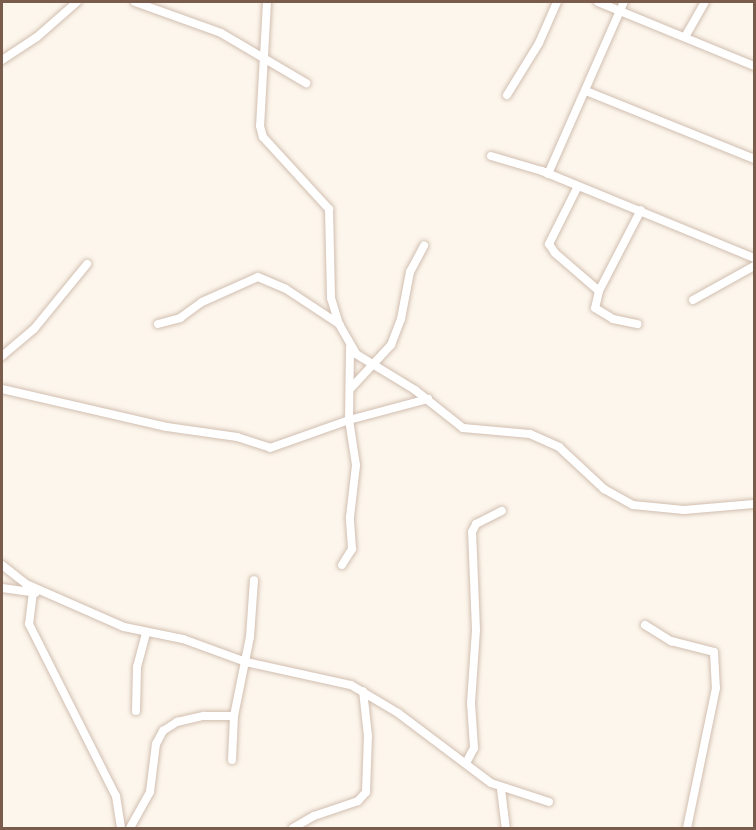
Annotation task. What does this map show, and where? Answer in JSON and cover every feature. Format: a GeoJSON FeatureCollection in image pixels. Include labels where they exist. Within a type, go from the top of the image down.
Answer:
{"type":"FeatureCollection","features":[{"type":"Feature","properties":{"kind":"street"},"geometry":{"type":"LineString","coordinates":[[2,60],[37,37],[77,2]]}},
{"type":"Feature","properties":{"kind":"street"},"geometry":{"type":"LineString","coordinates":[[135,2],[205,25],[306,83]]}},
{"type":"Feature","properties":{"kind":"street"},"geometry":{"type":"LineString","coordinates":[[267,2],[260,126],[263,138],[329,210],[331,298],[339,324],[350,345],[373,366],[428,399],[443,416],[463,428],[530,434],[559,447],[604,489],[633,505],[684,510],[754,504]]}},
{"type":"Feature","properties":{"kind":"street"},"geometry":{"type":"LineString","coordinates":[[507,95],[539,43],[557,2]]}},
{"type":"Feature","properties":{"kind":"street"},"geometry":{"type":"LineString","coordinates":[[598,2],[754,66]]}},
{"type":"Feature","properties":{"kind":"street"},"geometry":{"type":"LineString","coordinates":[[548,174],[624,2]]}},
{"type":"Feature","properties":{"kind":"street"},"geometry":{"type":"LineString","coordinates":[[685,37],[705,2]]}},
{"type":"Feature","properties":{"kind":"street"},"geometry":{"type":"LineString","coordinates":[[586,91],[754,159]]}},
{"type":"Feature","properties":{"kind":"street"},"geometry":{"type":"LineString","coordinates":[[491,156],[548,174],[641,210],[754,258]]}},
{"type":"Feature","properties":{"kind":"street"},"geometry":{"type":"LineString","coordinates":[[578,186],[549,244],[599,291]]}},
{"type":"Feature","properties":{"kind":"street"},"geometry":{"type":"LineString","coordinates":[[637,324],[613,319],[595,308],[599,291],[641,210]]}},
{"type":"Feature","properties":{"kind":"street"},"geometry":{"type":"LineString","coordinates":[[351,388],[373,366],[398,329],[410,272],[424,246]]}},
{"type":"Feature","properties":{"kind":"street"},"geometry":{"type":"LineString","coordinates":[[2,356],[34,329],[87,264]]}},
{"type":"Feature","properties":{"kind":"street"},"geometry":{"type":"LineString","coordinates":[[693,300],[754,267]]}},
{"type":"Feature","properties":{"kind":"street"},"geometry":{"type":"LineString","coordinates":[[158,324],[180,318],[202,302],[258,277],[286,289],[339,324]]}},
{"type":"Feature","properties":{"kind":"street"},"geometry":{"type":"LineString","coordinates":[[342,565],[349,556],[352,540],[350,517],[356,465],[349,420],[350,345]]}},
{"type":"Feature","properties":{"kind":"street"},"geometry":{"type":"LineString","coordinates":[[2,389],[167,427],[237,436],[270,448],[349,420],[428,399]]}},
{"type":"Feature","properties":{"kind":"street"},"geometry":{"type":"LineString","coordinates":[[466,763],[474,748],[471,703],[476,630],[472,532],[476,524],[502,511]]}},
{"type":"Feature","properties":{"kind":"street"},"geometry":{"type":"LineString","coordinates":[[2,566],[46,594],[146,634],[183,639],[246,662],[325,678],[363,691],[501,789],[523,791],[549,802]]}},
{"type":"Feature","properties":{"kind":"street"},"geometry":{"type":"LineString","coordinates":[[232,760],[234,716],[246,662],[254,580]]}},
{"type":"Feature","properties":{"kind":"street"},"geometry":{"type":"LineString","coordinates":[[2,588],[46,594]]}},
{"type":"Feature","properties":{"kind":"street"},"geometry":{"type":"LineString","coordinates":[[33,592],[29,624],[116,796],[121,828]]}},
{"type":"Feature","properties":{"kind":"street"},"geometry":{"type":"LineString","coordinates":[[645,626],[671,640],[714,652],[717,688],[687,828]]}},
{"type":"Feature","properties":{"kind":"street"},"geometry":{"type":"LineString","coordinates":[[136,711],[136,667],[146,634]]}},
{"type":"Feature","properties":{"kind":"street"},"geometry":{"type":"LineString","coordinates":[[293,828],[314,816],[358,801],[366,792],[368,736],[363,691]]}},
{"type":"Feature","properties":{"kind":"street"},"geometry":{"type":"LineString","coordinates":[[130,828],[150,792],[156,744],[163,731],[177,722],[204,716],[234,716]]}},
{"type":"Feature","properties":{"kind":"street"},"geometry":{"type":"LineString","coordinates":[[501,789],[506,828]]}}]}
